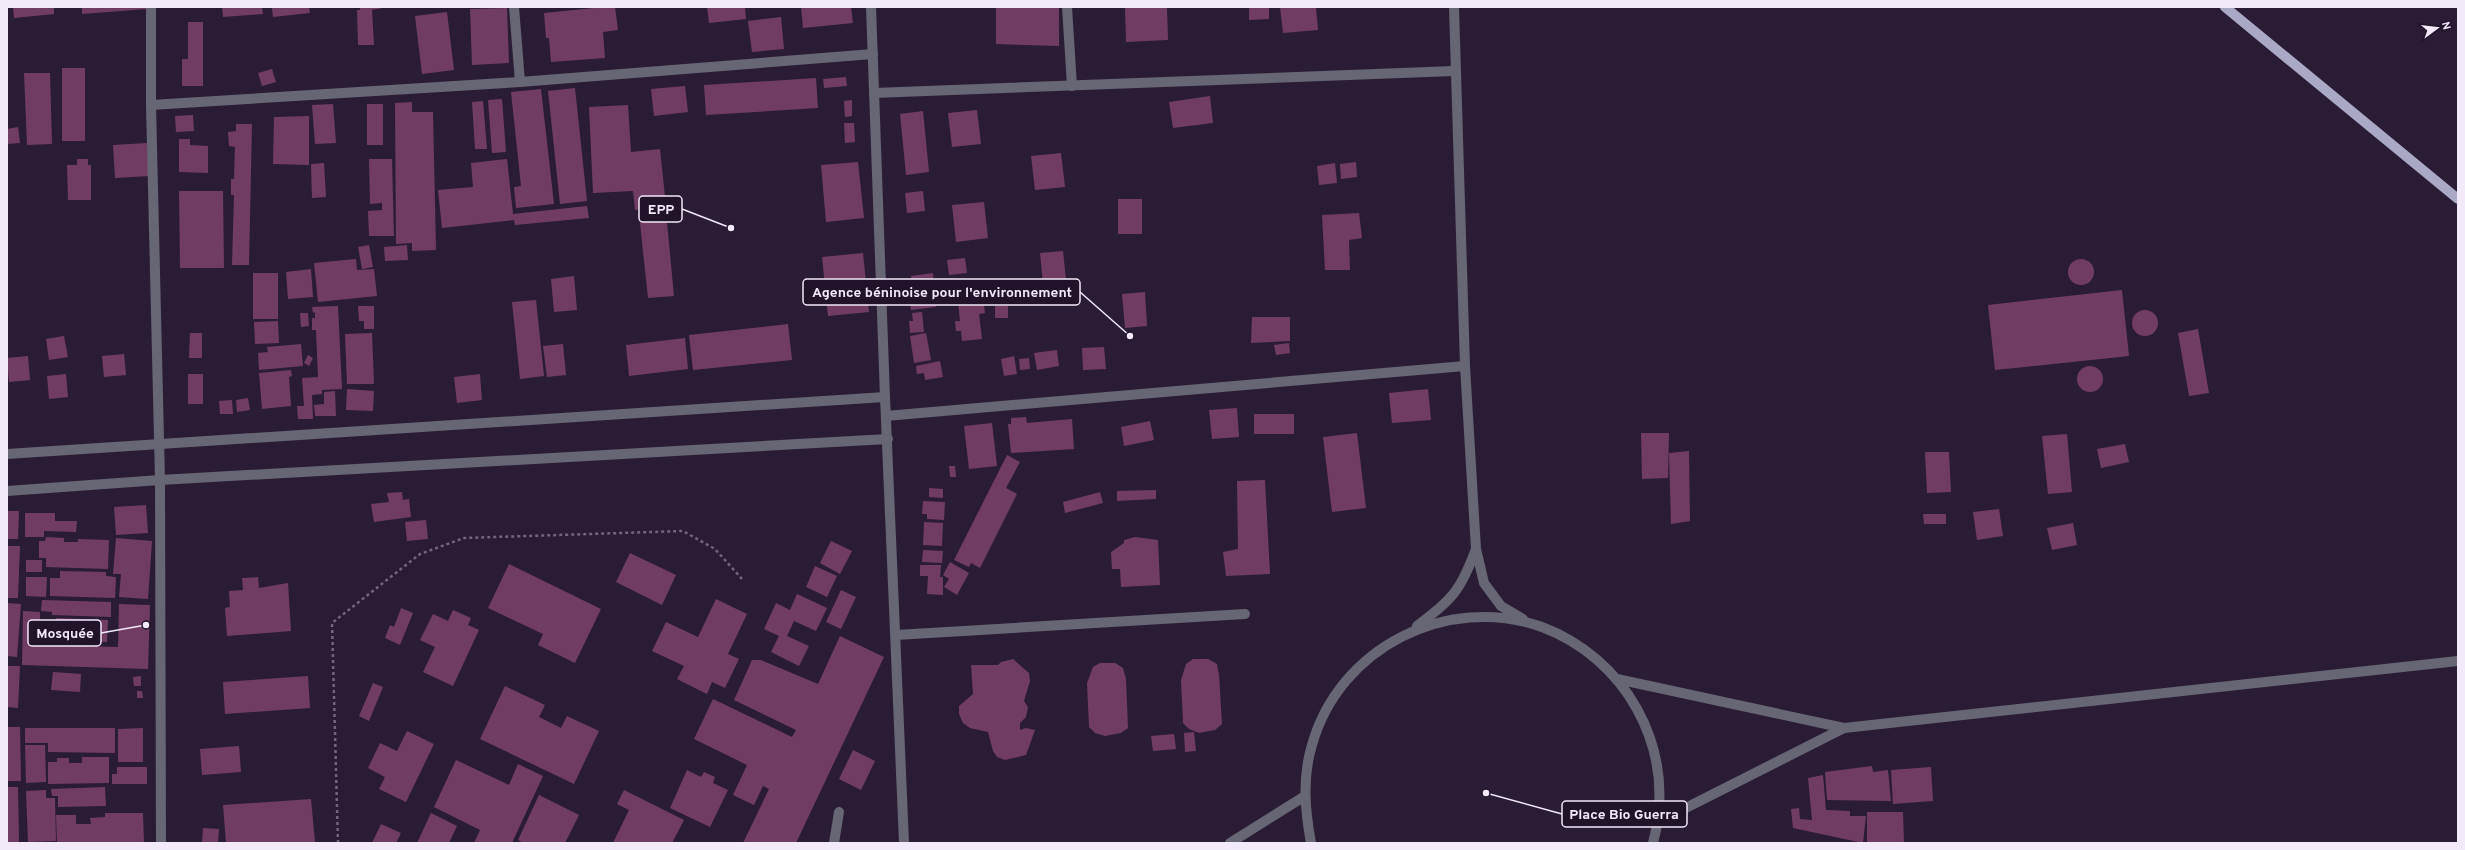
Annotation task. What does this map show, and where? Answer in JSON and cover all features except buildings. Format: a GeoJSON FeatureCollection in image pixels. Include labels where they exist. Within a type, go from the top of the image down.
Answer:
{"type":"FeatureCollection","features":[{"type":"Feature","properties":{"kind":"main road"},"geometry":{"type":"LineString","coordinates":[[2225,7],[2458,199]]}},
{"type":"Feature","properties":{"kind":"street"},"geometry":{"type":"LineString","coordinates":[[151,7],[151,105],[160,480],[161,843]]}},
{"type":"Feature","properties":{"kind":"street"},"geometry":{"type":"LineString","coordinates":[[514,7],[520,82]]}},
{"type":"Feature","properties":{"kind":"street"},"geometry":{"type":"LineString","coordinates":[[871,7],[884,397],[888,439],[904,843]]}},
{"type":"Feature","properties":{"kind":"street"},"geometry":{"type":"LineString","coordinates":[[1067,7],[1072,86]]}},
{"type":"Feature","properties":{"kind":"street"},"geometry":{"type":"LineString","coordinates":[[1454,7],[1454,71],[1465,366],[1476,549],[1484,583],[1501,606],[1584,649],[1617,679],[1641,717],[1653,746],[1660,796],[1658,822],[1653,843]]}},
{"type":"Feature","properties":{"kind":"street"},"geometry":{"type":"LineString","coordinates":[[151,105],[520,82],[873,54]]}},
{"type":"Feature","properties":{"kind":"street"},"geometry":{"type":"LineString","coordinates":[[874,93],[1454,71]]}},
{"type":"Feature","properties":{"kind":"street"},"geometry":{"type":"LineString","coordinates":[[886,416],[1465,366]]}},
{"type":"Feature","properties":{"kind":"street"},"geometry":{"type":"LineString","coordinates":[[7,454],[884,397]]}},
{"type":"Feature","properties":{"kind":"street"},"geometry":{"type":"LineString","coordinates":[[7,491],[160,480],[888,439]]}},
{"type":"Feature","properties":{"kind":"street"},"geometry":{"type":"LineString","coordinates":[[1410,632],[1448,602],[1463,583],[1476,549]]}},
{"type":"Feature","properties":{"kind":"street"},"geometry":{"type":"LineString","coordinates":[[896,635],[1245,614]]}},
{"type":"Feature","properties":{"kind":"street"},"geometry":{"type":"LineString","coordinates":[[1312,843],[1305,796],[1306,771],[1312,745],[1321,721],[1333,698],[1348,677],[1367,659],[1388,644],[1410,632],[1433,624],[1462,618],[1499,617],[1534,624]]}},
{"type":"Feature","properties":{"kind":"street"},"geometry":{"type":"LineString","coordinates":[[1617,679],[1844,728],[2458,661]]}},
{"type":"Feature","properties":{"kind":"street"},"geometry":{"type":"LineString","coordinates":[[1658,822],[1844,728]]}},
{"type":"Feature","properties":{"kind":"street"},"geometry":{"type":"LineString","coordinates":[[1230,843],[1305,796]]}},
{"type":"Feature","properties":{"kind":"street"},"geometry":{"type":"LineString","coordinates":[[834,843],[839,812]]}},
{"type":"Feature","properties":{"kind":"path"},"geometry":{"type":"LineString","coordinates":[[338,843],[332,623],[420,554],[464,538],[683,531],[715,548],[742,579]]}},
{"type":"Feature","properties":{"kind":"place","name":"EPP"},"geometry":{"type":"Point","coordinates":[731,228]}},
{"type":"Feature","properties":{"kind":"place","name":"Agence béninoise pour l'environnement"},"geometry":{"type":"Point","coordinates":[1130,336]}},
{"type":"Feature","properties":{"kind":"place","name":"Mosquée"},"geometry":{"type":"Point","coordinates":[146,625]}},
{"type":"Feature","properties":{"kind":"place","name":"Place Bio Guerra"},"geometry":{"type":"Point","coordinates":[1486,793]}}]}
